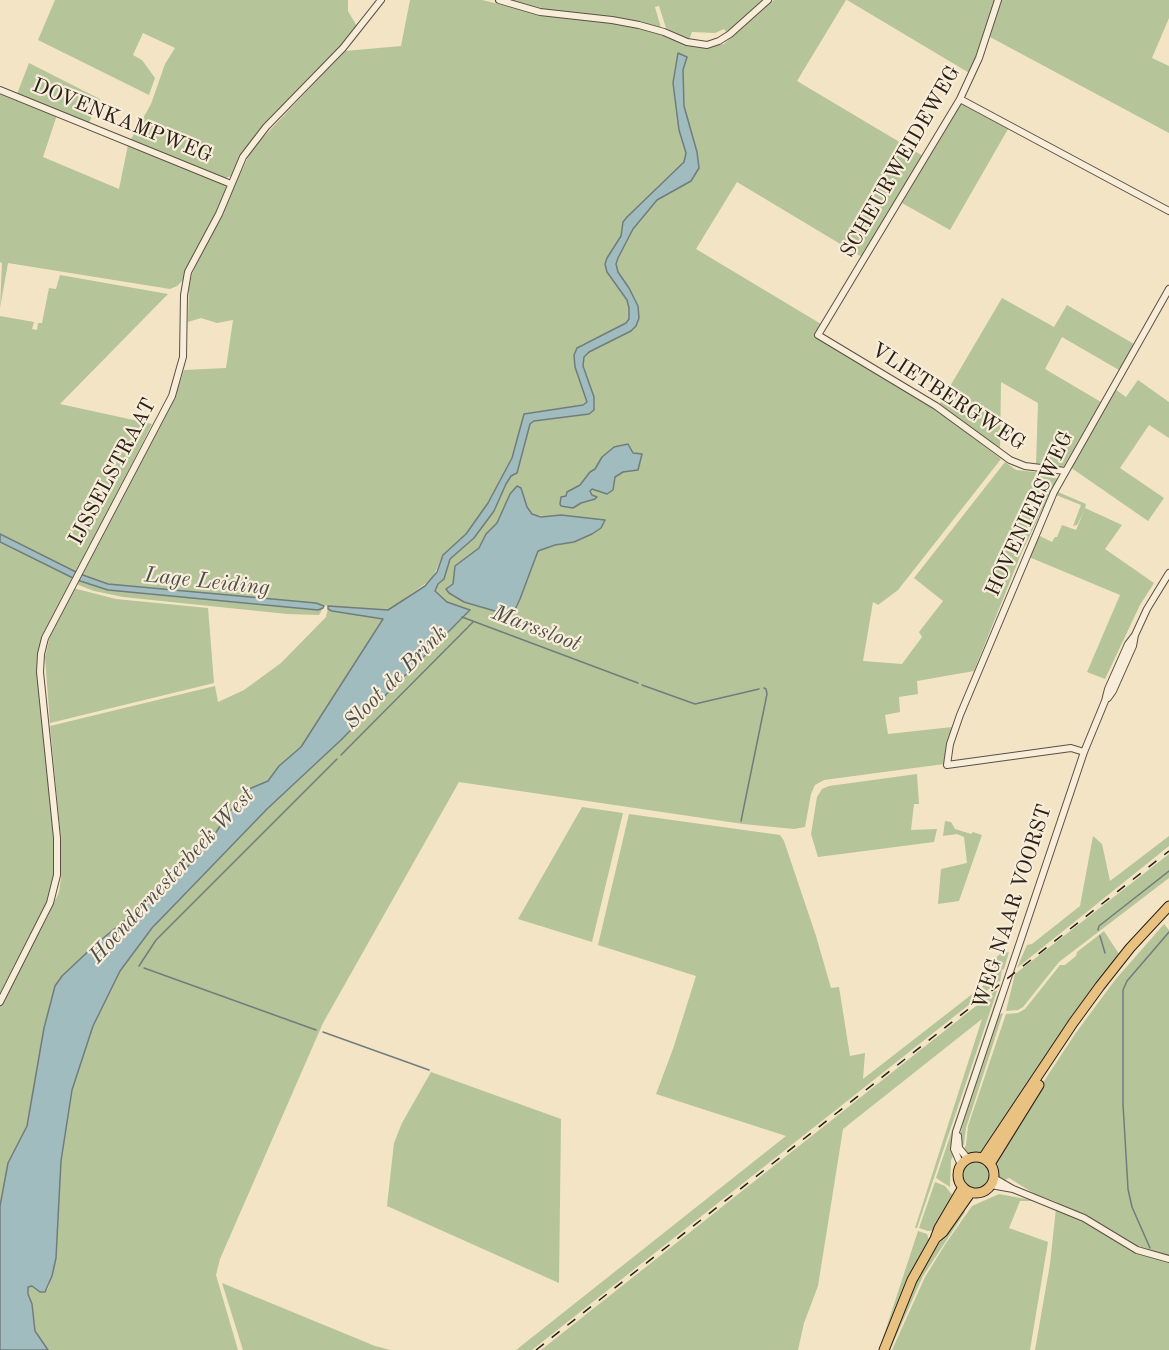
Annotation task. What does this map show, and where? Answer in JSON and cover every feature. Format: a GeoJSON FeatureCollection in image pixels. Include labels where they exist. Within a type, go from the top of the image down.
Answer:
{"type":"FeatureCollection","features":[{"type":"Feature","properties":{"kind":"main road"},"geometry":{"type":"LineString","coordinates":[[986,1161],[976,1157],[964,1162],[958,1176],[967,1190],[982,1192],[992,1181],[986,1161],[1086,1004],[1130,948],[1169,906]]}},
{"type":"Feature","properties":{"kind":"main road"},"geometry":{"type":"LineString","coordinates":[[986,1161],[1098,998],[1134,953],[1169,915]]}},
{"type":"Feature","properties":{"kind":"main road"},"geometry":{"type":"LineString","coordinates":[[884,1350],[903,1299],[939,1228],[967,1190]]}},
{"type":"Feature","properties":{"kind":"street","name":"IJSSELSTRAAT"},"geometry":{"type":"LineString","coordinates":[[0,1002],[43,917],[55,890],[57,875],[57,838],[40,672],[45,638],[172,396],[183,357],[184,295],[188,272],[219,214],[250,145],[343,48],[381,0]]}},
{"type":"Feature","properties":{"kind":"street"},"geometry":{"type":"LineString","coordinates":[[493,0],[540,12],[639,25],[687,42],[707,45],[719,41],[768,0]]}},
{"type":"Feature","properties":{"kind":"street","name":"SCHEURWEIDEWEG"},"geometry":{"type":"LineString","coordinates":[[818,335],[960,99],[980,58],[998,0]]}},
{"type":"Feature","properties":{"kind":"street","name":"DOVENKAMPWEG"},"geometry":{"type":"LineString","coordinates":[[0,90],[231,184]]}},
{"type":"Feature","properties":{"kind":"street"},"geometry":{"type":"LineString","coordinates":[[960,99],[1169,211]]}},
{"type":"Feature","properties":{"kind":"street","name":"HOVENIERSWEG"},"geometry":{"type":"LineString","coordinates":[[1084,752],[1071,748],[947,765],[950,744],[960,715],[1030,546],[1065,471],[1169,289]]}},
{"type":"Feature","properties":{"kind":"street","name":"VLIETBERGWEG"},"geometry":{"type":"LineString","coordinates":[[818,335],[943,410],[1010,460],[1025,466],[1065,471]]}},
{"type":"Feature","properties":{"kind":"street","name":"WEG NAAR VOORST"},"geometry":{"type":"LineString","coordinates":[[964,1162],[959,1148],[958,1126],[1084,752],[1128,644],[1169,573]]}},
{"type":"Feature","properties":{"kind":"street"},"geometry":{"type":"LineString","coordinates":[[992,1181],[1084,1218],[1137,1250],[1169,1259]]}},
{"type":"Feature","properties":{"kind":"green space"},"geometry":{"type":"Polygon","coordinates":[[[55,0],[348,0],[348,11],[358,28],[258,131],[231,176],[223,179],[130,141],[151,104],[165,64],[175,48],[143,33],[133,55],[142,60],[155,78],[149,95],[38,40],[55,0]]]}},
{"type":"Feature","properties":{"kind":"green space"},"geometry":{"type":"Polygon","coordinates":[[[410,0],[482,0],[540,14],[632,26],[660,33],[683,44],[704,48],[724,44],[753,16],[774,0],[846,0],[797,81],[923,156],[862,257],[737,182],[696,249],[821,324],[815,337],[930,405],[1001,459],[898,590],[878,605],[873,602],[863,661],[902,664],[922,637],[919,632],[943,601],[914,578],[1005,462],[1016,470],[1054,474],[1057,479],[1021,554],[974,671],[917,681],[918,694],[899,697],[900,712],[885,715],[888,734],[952,727],[944,764],[824,780],[815,785],[811,794],[805,827],[794,829],[743,824],[459,782],[323,1023],[220,1259],[216,1275],[238,1350],[48,1350],[35,1331],[28,1286],[40,1292],[48,1289],[52,1276],[56,1258],[61,1161],[72,1090],[87,1040],[113,981],[137,946],[161,919],[267,809],[341,740],[470,611],[447,602],[435,591],[444,579],[450,559],[474,538],[494,511],[511,476],[517,473],[530,424],[534,421],[595,407],[594,397],[583,366],[584,357],[589,352],[631,331],[639,318],[638,306],[618,272],[616,264],[618,258],[633,229],[657,200],[691,181],[699,168],[697,152],[684,106],[683,70],[678,53],[675,99],[679,130],[686,153],[684,162],[623,222],[622,236],[609,276],[627,300],[629,319],[626,323],[581,345],[574,361],[587,402],[583,405],[524,414],[512,458],[488,503],[466,534],[443,555],[432,579],[388,610],[108,584],[80,574],[176,394],[184,370],[226,368],[233,320],[217,323],[201,318],[188,322],[189,287],[192,274],[252,149],[345,51],[401,46],[410,0]],[[628,445],[614,447],[602,457],[595,469],[580,485],[569,491],[560,504],[561,506],[573,508],[595,499],[590,491],[592,489],[613,490],[615,477],[623,472],[633,453],[628,445]],[[521,488],[510,494],[497,523],[486,534],[479,548],[455,566],[453,584],[447,589],[464,602],[512,616],[538,551],[592,534],[548,517],[532,514],[527,507],[521,488]]]}},
{"type":"Feature","properties":{"kind":"green space"},"geometry":{"type":"Polygon","coordinates":[[[505,0],[767,0],[727,33],[724,29],[715,33],[692,32],[689,40],[666,28],[659,6],[655,7],[661,28],[529,8],[505,0]]]}},
{"type":"Feature","properties":{"kind":"green space"},"geometry":{"type":"Polygon","coordinates":[[[847,0],[995,0],[971,74],[847,0]]]}},
{"type":"Feature","properties":{"kind":"green space"},"geometry":{"type":"Polygon","coordinates":[[[1001,0],[1169,0],[1169,18],[1152,58],[1169,66],[1169,133],[990,37],[1001,0]]]}},
{"type":"Feature","properties":{"kind":"green space"},"geometry":{"type":"Polygon","coordinates":[[[29,63],[100,99],[89,123],[17,94],[29,63]]]}},
{"type":"Feature","properties":{"kind":"green space"},"geometry":{"type":"Polygon","coordinates":[[[0,92],[57,115],[43,157],[119,189],[128,145],[225,185],[227,191],[224,198],[185,272],[184,279],[177,286],[170,289],[8,263],[0,308],[2,263],[0,262],[0,92]]]}},
{"type":"Feature","properties":{"kind":"green space"},"geometry":{"type":"Polygon","coordinates":[[[961,104],[1008,129],[950,230],[902,203],[961,104]]]}},
{"type":"Feature","properties":{"kind":"green space"},"geometry":{"type":"Polygon","coordinates":[[[60,275],[168,294],[60,404],[152,424],[77,573],[0,534],[0,316],[34,322],[32,329],[37,330],[38,323],[42,323],[49,288],[56,289],[60,275]]]}},
{"type":"Feature","properties":{"kind":"green space"},"geometry":{"type":"Polygon","coordinates":[[[1002,298],[1054,327],[1067,305],[1134,344],[1119,370],[1062,337],[1045,369],[1101,402],[1064,466],[1058,468],[1036,465],[1038,403],[1001,382],[1000,448],[939,405],[1002,298]]]}},
{"type":"Feature","properties":{"kind":"green space"},"geometry":{"type":"Polygon","coordinates":[[[1138,380],[1169,402],[1169,438],[1149,425],[1120,468],[1164,498],[1148,521],[1070,467],[1115,389],[1126,397],[1138,380]]]}},
{"type":"Feature","properties":{"kind":"green space"},"geometry":{"type":"Polygon","coordinates":[[[1058,492],[1086,504],[1085,508],[1122,525],[1105,549],[1154,583],[1140,605],[1105,679],[1087,672],[1120,595],[1029,557],[1038,535],[1052,542],[1062,525],[1076,530],[1084,511],[1077,525],[1073,526],[1081,505],[1056,495],[1058,492]]]}},
{"type":"Feature","properties":{"kind":"green space"},"geometry":{"type":"Polygon","coordinates":[[[0,542],[74,579],[40,656],[56,839],[54,893],[2,996],[0,994],[0,542]]]}},
{"type":"Feature","properties":{"kind":"green space"},"geometry":{"type":"Polygon","coordinates":[[[77,580],[108,590],[318,610],[323,608],[319,615],[287,614],[123,597],[94,591],[76,584],[77,580]]]}},
{"type":"Feature","properties":{"kind":"green space"},"geometry":{"type":"Polygon","coordinates":[[[73,588],[116,599],[208,608],[214,683],[50,723],[45,657],[50,636],[73,588]]]}},
{"type":"Feature","properties":{"kind":"green space"},"geometry":{"type":"Polygon","coordinates":[[[328,609],[383,618],[301,747],[269,781],[249,789],[239,798],[202,853],[168,885],[96,944],[62,976],[55,986],[44,1028],[27,1126],[8,1163],[0,1206],[0,1005],[47,918],[59,892],[61,878],[61,839],[50,726],[215,686],[218,702],[244,690],[281,663],[326,617],[328,609]]]}},
{"type":"Feature","properties":{"kind":"green space"},"geometry":{"type":"Polygon","coordinates":[[[917,774],[919,804],[914,804],[911,830],[937,829],[934,842],[818,857],[811,834],[817,797],[822,789],[829,786],[917,774]]]}},
{"type":"Feature","properties":{"kind":"green space"},"geometry":{"type":"Polygon","coordinates":[[[582,807],[623,813],[592,942],[518,919],[582,807]]]}},
{"type":"Feature","properties":{"kind":"green space"},"geometry":{"type":"Polygon","coordinates":[[[629,814],[780,835],[816,936],[831,988],[839,987],[850,1056],[865,1053],[863,1079],[989,981],[983,970],[1000,954],[1009,952],[1000,982],[532,1350],[516,1350],[786,1136],[656,1094],[696,976],[598,945],[629,814]]]}},
{"type":"Feature","properties":{"kind":"green space"},"geometry":{"type":"Polygon","coordinates":[[[945,821],[951,822],[955,829],[982,835],[959,901],[938,904],[941,869],[967,863],[964,837],[957,834],[943,836],[945,821]]]}},
{"type":"Feature","properties":{"kind":"green space"},"geometry":{"type":"Polygon","coordinates":[[[1093,836],[1102,844],[1110,881],[1169,836],[1169,846],[1017,968],[1027,945],[1032,944],[1080,906],[1093,836]]]}},
{"type":"Feature","properties":{"kind":"green space"},"geometry":{"type":"Polygon","coordinates":[[[1169,854],[1169,878],[1059,962],[1023,1007],[1006,1011],[1015,974],[1169,854]]]}},
{"type":"Feature","properties":{"kind":"green space"},"geometry":{"type":"Polygon","coordinates":[[[1164,924],[1169,930],[1169,1259],[1139,1249],[1057,1205],[1057,1202],[1035,1194],[1009,1178],[1005,1180],[1000,1178],[995,1165],[995,1161],[1017,1122],[1075,1034],[1115,980],[1164,924]]]}},
{"type":"Feature","properties":{"kind":"green space"},"geometry":{"type":"Polygon","coordinates":[[[1104,931],[1121,957],[983,1153],[970,1155],[966,1153],[963,1151],[968,1126],[1006,1014],[1018,1013],[1025,1009],[1060,965],[1065,965],[1076,956],[1077,952],[1104,931]]]}},
{"type":"Feature","properties":{"kind":"green space"},"geometry":{"type":"Polygon","coordinates":[[[1003,984],[952,1136],[950,1187],[936,1178],[1003,984]]]}},
{"type":"Feature","properties":{"kind":"green space"},"geometry":{"type":"Polygon","coordinates":[[[997,991],[917,1228],[915,1228],[982,1019],[843,1129],[818,1286],[804,1323],[798,1350],[541,1350],[997,991]]]}},
{"type":"Feature","properties":{"kind":"green space"},"geometry":{"type":"Polygon","coordinates":[[[1003,1013],[961,1149],[960,1136],[964,1119],[998,1015],[1003,1013]]]}},
{"type":"Feature","properties":{"kind":"green space"},"geometry":{"type":"Polygon","coordinates":[[[431,1072],[561,1119],[559,1283],[387,1206],[394,1143],[402,1123],[431,1072]]]}},
{"type":"Feature","properties":{"kind":"green space"},"geometry":{"type":"Polygon","coordinates":[[[977,1161],[987,1165],[991,1175],[987,1185],[977,1189],[967,1185],[963,1175],[967,1165],[977,1161]]]}},
{"type":"Feature","properties":{"kind":"green space"},"geometry":{"type":"Polygon","coordinates":[[[935,1182],[945,1186],[954,1197],[935,1230],[928,1231],[919,1228],[935,1182]]]}},
{"type":"Feature","properties":{"kind":"green space"},"geometry":{"type":"Polygon","coordinates":[[[999,1194],[1036,1201],[1020,1201],[1009,1228],[1048,1242],[1030,1350],[892,1350],[925,1277],[946,1243],[972,1206],[999,1194]]]}},
{"type":"Feature","properties":{"kind":"green space"},"geometry":{"type":"Polygon","coordinates":[[[1056,1208],[1138,1252],[1169,1262],[1169,1350],[1035,1350],[1050,1264],[1056,1208]]]}},
{"type":"Feature","properties":{"kind":"green space"},"geometry":{"type":"Polygon","coordinates":[[[963,1209],[965,1212],[923,1276],[890,1350],[887,1350],[903,1308],[926,1262],[963,1209]]]}},
{"type":"Feature","properties":{"kind":"green space"},"geometry":{"type":"Polygon","coordinates":[[[918,1231],[927,1234],[929,1240],[881,1350],[879,1350],[918,1231]]]}},
{"type":"Feature","properties":{"kind":"green space"},"geometry":{"type":"Polygon","coordinates":[[[222,1283],[375,1346],[390,1350],[243,1350],[222,1283]]]}},
{"type":"Feature","properties":{"kind":"water"},"geometry":{"type":"Polygon","coordinates":[[[678,53],[687,57],[683,70],[684,106],[697,152],[699,168],[691,181],[657,200],[633,229],[618,258],[616,264],[618,272],[638,306],[639,318],[631,331],[589,352],[584,357],[583,366],[594,397],[594,410],[589,414],[534,421],[530,424],[517,473],[511,476],[494,511],[474,538],[450,559],[444,579],[435,591],[447,602],[470,610],[341,740],[267,809],[152,928],[120,971],[93,1026],[72,1090],[61,1161],[56,1258],[52,1276],[45,1292],[40,1292],[32,1286],[28,1287],[35,1331],[48,1350],[0,1350],[0,1206],[8,1163],[27,1126],[44,1028],[55,986],[62,976],[96,944],[168,885],[202,853],[239,798],[249,789],[268,781],[279,766],[301,747],[383,619],[332,611],[328,609],[328,606],[388,610],[425,586],[437,572],[443,555],[466,534],[488,503],[512,458],[524,414],[583,405],[587,402],[575,367],[574,355],[577,348],[626,323],[629,319],[627,300],[607,272],[605,264],[607,258],[621,236],[623,222],[627,217],[684,162],[686,153],[679,130],[673,83],[678,53]]]}},
{"type":"Feature","properties":{"kind":"water"},"geometry":{"type":"Polygon","coordinates":[[[628,444],[633,453],[642,454],[638,470],[623,472],[615,477],[613,490],[607,494],[592,489],[590,491],[592,495],[597,497],[595,499],[573,508],[561,506],[561,497],[566,496],[567,492],[580,485],[595,469],[602,457],[614,447],[628,444]]]}},
{"type":"Feature","properties":{"kind":"water"},"geometry":{"type":"Polygon","coordinates":[[[517,486],[521,488],[527,507],[532,514],[541,517],[561,515],[605,520],[601,528],[592,534],[574,542],[538,551],[512,616],[464,602],[446,589],[453,584],[455,566],[479,548],[486,534],[497,523],[510,494],[517,486]]]}},
{"type":"Feature","properties":{"kind":"water"},"geometry":{"type":"Polygon","coordinates":[[[0,534],[80,574],[108,584],[316,603],[324,606],[318,610],[108,590],[77,580],[0,542],[0,534]]]}},
{"type":"Feature","properties":{"kind":"waterway","name":"Marssloot"},"geometry":{"type":"LineString","coordinates":[[462,617],[638,683]]}},
{"type":"Feature","properties":{"kind":"waterway","name":"Sloot de Brink"},"geometry":{"type":"LineString","coordinates":[[341,755],[473,622]]}},
{"type":"Feature","properties":{"kind":"waterway","name":"Marssloot"},"geometry":{"type":"LineString","coordinates":[[642,685],[695,704],[759,689]]}},
{"type":"Feature","properties":{"kind":"waterway","name":"Marssloot"},"geometry":{"type":"LineString","coordinates":[[741,821],[767,694],[764,688]]}},
{"type":"Feature","properties":{"kind":"waterway","name":"Sloot de Brink"},"geometry":{"type":"LineString","coordinates":[[139,966],[156,940],[337,759]]}},
{"type":"Feature","properties":{"kind":"waterway"},"geometry":{"type":"LineString","coordinates":[[1098,930],[1099,926],[1169,871]]}},
{"type":"Feature","properties":{"kind":"waterway"},"geometry":{"type":"LineString","coordinates":[[1150,1248],[1132,1207],[1128,1189],[1123,1104],[1123,990],[1127,981],[1169,932]]}},
{"type":"Feature","properties":{"kind":"waterway"},"geometry":{"type":"LineString","coordinates":[[1100,936],[1105,953]]}},
{"type":"Feature","properties":{"kind":"waterway","name":"Sloot de Brink"},"geometry":{"type":"LineString","coordinates":[[144,968],[316,1030]]}},
{"type":"Feature","properties":{"kind":"waterway","name":"Sloot de Brink"},"geometry":{"type":"LineString","coordinates":[[323,1032],[429,1070]]}},
{"type":"Feature","properties":{"kind":"railway"},"geometry":{"type":"LineString","coordinates":[[536,1350],[1169,851]]}},
{"type":"Feature","properties":{"kind":"water label","name":"Lage Leiding"},"geometry":{"type":"Point","coordinates":[207,582]}},
{"type":"Feature","properties":{"kind":"water label","name":"Hoendernesterbeek West"},"geometry":{"type":"Point","coordinates":[172,876]}}]}
